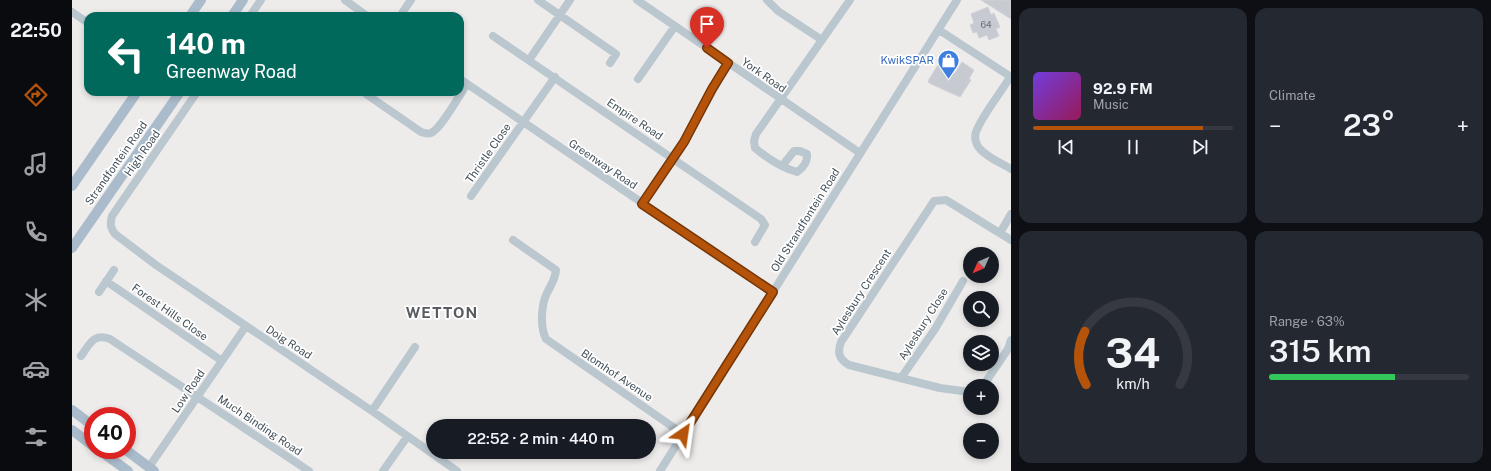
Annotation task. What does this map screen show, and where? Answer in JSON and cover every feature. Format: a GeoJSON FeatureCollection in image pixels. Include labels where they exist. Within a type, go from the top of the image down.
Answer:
{"type":"FeatureCollection","features":[{"type":"Feature","properties":{"kind":"main road"},"geometry":{"type":"LineString","coordinates":[[193,12],[201,0]]}},
{"type":"Feature","properties":{"kind":"main road"},"geometry":{"type":"LineString","coordinates":[[235,12],[243,0]]}},
{"type":"Feature","properties":{"kind":"main road","name":"Strandfontein Road"},"geometry":{"type":"LineString","coordinates":[[72,186],[134,96]]}},
{"type":"Feature","properties":{"kind":"main road","name":"Strandfontein Road"},"geometry":{"type":"LineString","coordinates":[[72,248],[177,96]]}},
{"type":"Feature","properties":{"kind":"main road"},"geometry":{"type":"LineString","coordinates":[[72,410],[84,419]]}},
{"type":"Feature","properties":{"kind":"main road"},"geometry":{"type":"LineString","coordinates":[[72,430],[84,439]]}},
{"type":"Feature","properties":{"kind":"main road"},"geometry":{"type":"LineString","coordinates":[[136,458],[151,469]]}},
{"type":"Feature","properties":{"kind":"main road"},"geometry":{"type":"LineString","coordinates":[[111,459],[128,471]]}},
{"type":"Feature","properties":{"kind":"street"},"geometry":{"type":"LineString","coordinates":[[253,12],[261,0]]}},
{"type":"Feature","properties":{"kind":"street"},"geometry":{"type":"LineString","coordinates":[[345,0],[362,12]]}},
{"type":"Feature","properties":{"kind":"street"},"geometry":{"type":"LineString","coordinates":[[403,12],[411,0]]}},
{"type":"Feature","properties":{"kind":"street"},"geometry":{"type":"LineString","coordinates":[[538,0],[616,54],[610,63]]}},
{"type":"Feature","properties":{"kind":"street"},"geometry":{"type":"LineString","coordinates":[[529,60],[570,0]]}},
{"type":"Feature","properties":{"kind":"street","name":"York Road"},"geometry":{"type":"LineString","coordinates":[[637,0],[860,153]]}},
{"type":"Feature","properties":{"kind":"street"},"geometry":{"type":"LineString","coordinates":[[767,0],[778,11],[822,40]]}},
{"type":"Feature","properties":{"kind":"street"},"geometry":{"type":"LineString","coordinates":[[782,166],[755,148],[754,141],[756,134],[850,0]]}},
{"type":"Feature","properties":{"kind":"street","name":"Old Strandfontein Road"},"geometry":{"type":"LineString","coordinates":[[660,471],[957,0]]}},
{"type":"Feature","properties":{"kind":"street"},"geometry":{"type":"LineString","coordinates":[[72,12],[84,20]]}},
{"type":"Feature","properties":{"kind":"street"},"geometry":{"type":"LineString","coordinates":[[638,79],[675,26]]}},
{"type":"Feature","properties":{"kind":"street"},"geometry":{"type":"LineString","coordinates":[[938,30],[1010,77],[982,122],[976,138],[976,143],[984,153],[1011,169]]}},
{"type":"Feature","properties":{"kind":"street","name":"Empire Road"},"geometry":{"type":"LineString","coordinates":[[493,36],[764,221],[764,228],[755,242]]}},
{"type":"Feature","properties":{"kind":"street"},"geometry":{"type":"LineString","coordinates":[[642,204],[673,158],[728,63]]}},
{"type":"Feature","properties":{"kind":"street","name":"Thristle Close"},"geometry":{"type":"LineString","coordinates":[[471,196],[554,77]]}},
{"type":"Feature","properties":{"kind":"street","name":"Greenway Road"},"geometry":{"type":"LineString","coordinates":[[464,83],[773,292]]}},
{"type":"Feature","properties":{"kind":"street","name":"High Road"},"geometry":{"type":"LineString","coordinates":[[111,228],[110,224],[112,216],[194,96]]}},
{"type":"Feature","properties":{"kind":"street"},"geometry":{"type":"LineString","coordinates":[[369,96],[421,132],[427,134],[436,130],[455,96]]}},
{"type":"Feature","properties":{"kind":"street","name":"Aylesbury Crescent"},"geometry":{"type":"LineString","coordinates":[[963,391],[940,388],[849,365],[842,359],[839,349],[841,342],[929,206],[934,201],[946,200],[1011,240]]}},
{"type":"Feature","properties":{"kind":"street"},"geometry":{"type":"LineString","coordinates":[[1000,233],[1011,214]]}},
{"type":"Feature","properties":{"kind":"street","name":"Doig Road"},"geometry":{"type":"LineString","coordinates":[[111,228],[115,234],[156,264],[372,411],[457,471]]}},
{"type":"Feature","properties":{"kind":"street","name":"Blomhof Avenue"},"geometry":{"type":"LineString","coordinates":[[513,240],[556,270],[554,280],[544,302],[543,331],[548,341],[683,434]]}},
{"type":"Feature","properties":{"kind":"street"},"geometry":{"type":"LineString","coordinates":[[99,292],[114,270]]}},
{"type":"Feature","properties":{"kind":"street","name":"Forest Hills Close"},"geometry":{"type":"LineString","coordinates":[[106,281],[222,362]]}},
{"type":"Feature","properties":{"kind":"street","name":"Aylesbury Close"},"geometry":{"type":"LineString","coordinates":[[901,378],[935,329],[963,281]]}},
{"type":"Feature","properties":{"kind":"street","name":"Low Road"},"geometry":{"type":"LineString","coordinates":[[151,469],[246,326]]}},
{"type":"Feature","properties":{"kind":"street","name":"Much Binding Road"},"geometry":{"type":"LineString","coordinates":[[81,356],[96,338],[101,336],[110,339],[309,471]]}},
{"type":"Feature","properties":{"kind":"street"},"geometry":{"type":"LineString","coordinates":[[988,379],[1009,350],[1011,340]]}},
{"type":"Feature","properties":{"kind":"street"},"geometry":{"type":"LineString","coordinates":[[372,411],[416,347]]}},
{"type":"Feature","properties":{"kind":"street"},"geometry":{"type":"LineString","coordinates":[[383,471],[407,437]]}},
{"type":"Feature","properties":{"kind":"building"},"geometry":{"type":"Polygon","coordinates":[[[981,0],[1011,0],[1011,19],[981,0]]]}},
{"type":"Feature","properties":{"kind":"building"},"geometry":{"type":"Polygon","coordinates":[[[988,7],[991,15],[994,13],[1000,27],[996,29],[999,36],[989,40],[987,35],[979,38],[977,32],[973,33],[970,25],[974,23],[971,14],[988,7]]]}},
{"type":"Feature","properties":{"kind":"building","name":"KwikSPAR"},"geometry":{"type":"Polygon","coordinates":[[[962,62],[974,70],[969,79],[971,80],[960,97],[929,83],[928,81],[938,65],[940,64],[955,73],[962,62]]]}},
{"type":"Feature","properties":{"kind":"place","name":"KwikSPAR"},"geometry":{"type":"Point","coordinates":[949,80]}},
{"type":"Feature","properties":{"kind":"district","name":"WETTON"},"geometry":{"type":"Point","coordinates":[442,312]}},
{"type":"Feature","properties":{"kind":"route"},"geometry":{"type":"LineString","coordinates":[[683,434],[773,292],[642,204],[684,142],[712,89],[728,63],[707,48]]}}]}
